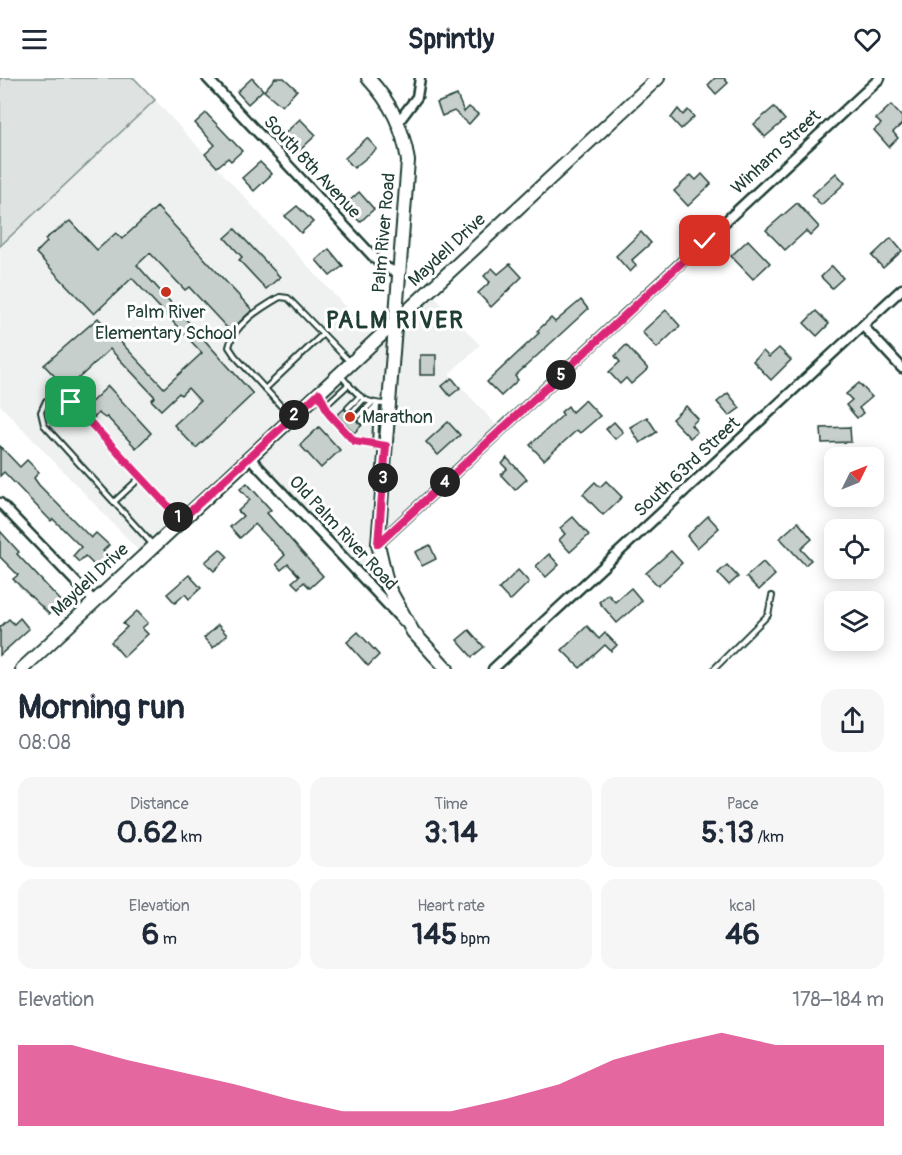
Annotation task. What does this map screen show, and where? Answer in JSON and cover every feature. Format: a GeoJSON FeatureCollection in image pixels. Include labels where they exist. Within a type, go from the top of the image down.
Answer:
{"type":"FeatureCollection","features":[{"type":"Feature","properties":{"kind":"street","name":"South 8th Avenue"},"geometry":{"type":"LineString","coordinates":[[207,78],[381,265],[398,273]]}},
{"type":"Feature","properties":{"kind":"street","name":"Palm River Road"},"geometry":{"type":"LineString","coordinates":[[368,78],[390,104],[399,121],[405,140],[408,183],[394,324],[383,404],[378,544],[388,587],[413,632],[447,669]]}},
{"type":"Feature","properties":{"kind":"street"},"geometry":{"type":"LineString","coordinates":[[399,121],[417,98],[420,78]]}},
{"type":"Feature","properties":{"kind":"street","name":"Maydell Drive"},"geometry":{"type":"LineString","coordinates":[[22,669],[658,78]]}},
{"type":"Feature","properties":{"kind":"street","name":"Winham Street"},"geometry":{"type":"LineString","coordinates":[[378,544],[880,78]]}},
{"type":"Feature","properties":{"kind":"street","name":"South 63rd Street"},"geometry":{"type":"LineString","coordinates":[[493,669],[902,289]]}},
{"type":"Feature","properties":{"kind":"street"},"geometry":{"type":"LineString","coordinates":[[863,326],[902,368]]}},
{"type":"Feature","properties":{"kind":"street","name":"Old Palm River Road"},"geometry":{"type":"LineString","coordinates":[[249,457],[413,632]]}},
{"type":"Feature","properties":{"kind":"street"},"geometry":{"type":"LineString","coordinates":[[0,503],[94,601]]}},
{"type":"Feature","properties":{"kind":"lane"},"geometry":{"type":"LineString","coordinates":[[292,417],[229,347],[231,336],[259,310],[280,297],[288,298],[351,363]]}},
{"type":"Feature","properties":{"kind":"lane"},"geometry":{"type":"LineString","coordinates":[[265,389],[323,334]]}},
{"type":"Feature","properties":{"kind":"lane"},"geometry":{"type":"LineString","coordinates":[[340,374],[360,396],[371,404],[383,404]]}},
{"type":"Feature","properties":{"kind":"lane"},"geometry":{"type":"LineString","coordinates":[[325,406],[349,384]]}},
{"type":"Feature","properties":{"kind":"lane"},"geometry":{"type":"LineString","coordinates":[[319,393],[325,406],[350,432],[354,441],[380,446]]}},
{"type":"Feature","properties":{"kind":"lane"},"geometry":{"type":"LineString","coordinates":[[153,546],[44,425],[41,412],[46,401],[58,396],[71,402],[181,520]]}},
{"type":"Feature","properties":{"kind":"lane"},"geometry":{"type":"LineString","coordinates":[[348,408],[360,396]]}},
{"type":"Feature","properties":{"kind":"lane"},"geometry":{"type":"LineString","coordinates":[[352,412],[364,399]]}},
{"type":"Feature","properties":{"kind":"lane"},"geometry":{"type":"LineString","coordinates":[[371,404],[359,419],[383,404]]}},
{"type":"Feature","properties":{"kind":"lane"},"geometry":{"type":"LineString","coordinates":[[114,502],[141,477]]}},
{"type":"Feature","properties":{"kind":"lane"},"geometry":{"type":"LineString","coordinates":[[714,669],[768,615],[771,610],[772,596]]}},
{"type":"Feature","properties":{"kind":"shaded area"},"geometry":{"type":"Polygon","coordinates":[[[0,78],[134,78],[155,100],[0,246],[0,78]]]}},
{"type":"Feature","properties":{"kind":"shaded area","name":"Palm River Elementary School"},"geometry":{"type":"Polygon","coordinates":[[[154,99],[375,339],[390,329],[377,536],[403,618],[249,457],[142,554],[0,405],[0,245],[154,99]]]}},
{"type":"Feature","properties":{"kind":"shaded area"},"geometry":{"type":"Polygon","coordinates":[[[430,292],[480,345],[449,374],[501,430],[380,541],[395,324],[430,292]]]}},
{"type":"Feature","properties":{"kind":"building"},"geometry":{"type":"Polygon","coordinates":[[[252,78],[263,90],[248,104],[237,92],[252,78]]]}},
{"type":"Feature","properties":{"kind":"building"},"geometry":{"type":"Polygon","coordinates":[[[275,78],[284,78],[297,90],[282,106],[264,91],[275,78]]]}},
{"type":"Feature","properties":{"kind":"building"},"geometry":{"type":"Polygon","coordinates":[[[715,78],[724,78],[728,83],[716,94],[708,85],[715,78]]]}},
{"type":"Feature","properties":{"kind":"building"},"geometry":{"type":"Polygon","coordinates":[[[457,95],[464,112],[469,107],[478,114],[469,124],[454,111],[442,116],[437,103],[457,95]]]}},
{"type":"Feature","properties":{"kind":"building"},"geometry":{"type":"Polygon","coordinates":[[[891,105],[902,117],[902,124],[893,132],[898,138],[889,147],[874,130],[881,124],[876,119],[891,105]]]}},
{"type":"Feature","properties":{"kind":"building"},"geometry":{"type":"Polygon","coordinates":[[[774,107],[785,120],[765,137],[754,124],[774,107]]]}},
{"type":"Feature","properties":{"kind":"building"},"geometry":{"type":"Polygon","coordinates":[[[678,109],[683,115],[688,110],[694,117],[681,129],[671,118],[678,109]]]}},
{"type":"Feature","properties":{"kind":"building"},"geometry":{"type":"Polygon","coordinates":[[[206,113],[242,151],[231,161],[228,158],[217,167],[205,154],[215,145],[195,123],[206,113]]]}},
{"type":"Feature","properties":{"kind":"building"},"geometry":{"type":"Polygon","coordinates":[[[300,119],[316,135],[299,151],[283,135],[300,119]]]}},
{"type":"Feature","properties":{"kind":"building"},"geometry":{"type":"Polygon","coordinates":[[[367,138],[377,149],[354,168],[345,158],[367,138]]]}},
{"type":"Feature","properties":{"kind":"building"},"geometry":{"type":"Polygon","coordinates":[[[260,162],[272,174],[254,191],[242,178],[260,162]]]}},
{"type":"Feature","properties":{"kind":"building"},"geometry":{"type":"Polygon","coordinates":[[[836,173],[845,183],[821,205],[812,195],[836,173]]]}},
{"type":"Feature","properties":{"kind":"building"},"geometry":{"type":"Polygon","coordinates":[[[702,174],[711,184],[688,206],[674,191],[691,175],[696,180],[702,174]]]}},
{"type":"Feature","properties":{"kind":"building"},"geometry":{"type":"Polygon","coordinates":[[[359,192],[374,209],[360,222],[344,206],[359,192]]]}},
{"type":"Feature","properties":{"kind":"building"},"geometry":{"type":"Polygon","coordinates":[[[797,203],[819,227],[810,236],[806,231],[785,250],[766,230],[797,203]]]}},
{"type":"Feature","properties":{"kind":"building"},"geometry":{"type":"Polygon","coordinates":[[[297,206],[313,222],[301,233],[285,216],[297,206]]]}},
{"type":"Feature","properties":{"kind":"building"},"geometry":{"type":"Polygon","coordinates":[[[157,207],[252,310],[230,331],[189,287],[185,290],[150,253],[137,265],[253,394],[196,448],[174,425],[200,401],[188,388],[181,395],[179,393],[161,410],[151,400],[155,397],[110,349],[67,389],[44,365],[98,318],[164,388],[202,353],[132,278],[94,314],[36,253],[47,242],[45,239],[70,221],[97,250],[116,233],[122,239],[157,207]]]}},
{"type":"Feature","properties":{"kind":"building"},"geometry":{"type":"Polygon","coordinates":[[[235,229],[280,277],[266,289],[239,260],[242,257],[225,238],[235,229]]]}},
{"type":"Feature","properties":{"kind":"building"},"geometry":{"type":"Polygon","coordinates":[[[641,232],[651,243],[632,260],[636,266],[630,272],[616,256],[641,232]]]}},
{"type":"Feature","properties":{"kind":"building"},"geometry":{"type":"Polygon","coordinates":[[[891,238],[902,251],[883,268],[872,256],[891,238]]]}},
{"type":"Feature","properties":{"kind":"building"},"geometry":{"type":"Polygon","coordinates":[[[748,240],[770,263],[753,279],[731,256],[748,240]]]}},
{"type":"Feature","properties":{"kind":"building"},"geometry":{"type":"Polygon","coordinates":[[[329,249],[343,266],[330,276],[316,260],[329,249]]]}},
{"type":"Feature","properties":{"kind":"building"},"geometry":{"type":"Polygon","coordinates":[[[510,264],[522,277],[491,307],[478,293],[490,282],[484,276],[492,268],[498,274],[510,264]]]}},
{"type":"Feature","properties":{"kind":"building"},"geometry":{"type":"Polygon","coordinates":[[[832,266],[843,278],[832,288],[821,277],[832,266]]]}},
{"type":"Feature","properties":{"kind":"building"},"geometry":{"type":"Polygon","coordinates":[[[581,300],[588,309],[515,376],[518,380],[501,396],[487,382],[539,333],[537,331],[551,318],[555,322],[581,300]]]}},
{"type":"Feature","properties":{"kind":"building"},"geometry":{"type":"Polygon","coordinates":[[[666,310],[680,326],[657,348],[642,332],[666,310]]]}},
{"type":"Feature","properties":{"kind":"building"},"geometry":{"type":"Polygon","coordinates":[[[816,311],[829,324],[817,336],[804,323],[816,311]]]}},
{"type":"Feature","properties":{"kind":"building"},"geometry":{"type":"Polygon","coordinates":[[[626,345],[648,369],[631,384],[626,378],[620,384],[609,372],[620,362],[615,356],[626,345]]]}},
{"type":"Feature","properties":{"kind":"building"},"geometry":{"type":"Polygon","coordinates":[[[779,348],[791,360],[771,380],[753,361],[763,351],[769,357],[779,348]]]}},
{"type":"Feature","properties":{"kind":"building"},"geometry":{"type":"Polygon","coordinates":[[[420,355],[436,355],[436,375],[420,375],[420,355]]]}},
{"type":"Feature","properties":{"kind":"building"},"geometry":{"type":"Polygon","coordinates":[[[452,378],[460,388],[450,396],[442,386],[452,378]]]}},
{"type":"Feature","properties":{"kind":"building"},"geometry":{"type":"Polygon","coordinates":[[[859,383],[872,397],[859,408],[863,413],[857,418],[846,405],[852,400],[846,394],[859,383]]]}},
{"type":"Feature","properties":{"kind":"building"},"geometry":{"type":"Polygon","coordinates":[[[108,386],[151,433],[136,448],[107,417],[98,413],[94,418],[85,408],[108,386]]]}},
{"type":"Feature","properties":{"kind":"building"},"geometry":{"type":"Polygon","coordinates":[[[728,393],[740,408],[729,416],[717,402],[728,393]]]}},
{"type":"Feature","properties":{"kind":"building"},"geometry":{"type":"Polygon","coordinates":[[[585,400],[600,416],[580,433],[577,430],[544,460],[530,445],[563,415],[561,412],[568,406],[572,412],[585,400]]]}},
{"type":"Feature","properties":{"kind":"building"},"geometry":{"type":"Polygon","coordinates":[[[686,406],[698,419],[691,425],[697,432],[690,438],[672,419],[686,406]]]}},
{"type":"Feature","properties":{"kind":"building"},"geometry":{"type":"Polygon","coordinates":[[[344,409],[362,425],[354,433],[337,415],[344,409]]]}},
{"type":"Feature","properties":{"kind":"building"},"geometry":{"type":"Polygon","coordinates":[[[647,417],[657,432],[640,443],[630,427],[647,417]]]}},
{"type":"Feature","properties":{"kind":"building"},"geometry":{"type":"Polygon","coordinates":[[[448,422],[460,435],[438,455],[426,442],[448,422]]]}},
{"type":"Feature","properties":{"kind":"building"},"geometry":{"type":"Polygon","coordinates":[[[614,422],[623,432],[615,439],[606,429],[614,422]]]}},
{"type":"Feature","properties":{"kind":"building"},"geometry":{"type":"Polygon","coordinates":[[[319,427],[340,450],[321,468],[300,445],[319,427]]]}},
{"type":"Feature","properties":{"kind":"building"},"geometry":{"type":"Polygon","coordinates":[[[850,427],[851,442],[822,443],[821,428],[850,427]]]}},
{"type":"Feature","properties":{"kind":"building"},"geometry":{"type":"Polygon","coordinates":[[[0,446],[20,467],[27,460],[39,472],[34,478],[39,485],[91,538],[96,533],[109,545],[103,551],[109,557],[98,569],[85,556],[79,562],[73,556],[81,547],[53,519],[51,521],[4,472],[0,476],[0,446]]]}},
{"type":"Feature","properties":{"kind":"building"},"geometry":{"type":"Polygon","coordinates":[[[507,458],[527,479],[515,490],[501,475],[507,469],[502,464],[507,458]]]}},
{"type":"Feature","properties":{"kind":"building"},"geometry":{"type":"Polygon","coordinates":[[[606,481],[622,497],[603,515],[583,494],[595,482],[600,487],[606,481]]]}},
{"type":"Feature","properties":{"kind":"building"},"geometry":{"type":"Polygon","coordinates":[[[247,483],[271,510],[267,513],[323,576],[310,588],[304,582],[298,588],[292,582],[299,576],[288,564],[281,570],[276,564],[285,555],[255,524],[240,538],[230,527],[243,516],[238,511],[250,500],[240,489],[247,483]]]}},
{"type":"Feature","properties":{"kind":"building"},"geometry":{"type":"Polygon","coordinates":[[[708,516],[719,528],[697,548],[687,536],[708,516]]]}},
{"type":"Feature","properties":{"kind":"building"},"geometry":{"type":"Polygon","coordinates":[[[573,517],[589,535],[570,552],[559,540],[565,534],[560,528],[573,517]]]}},
{"type":"Feature","properties":{"kind":"building"},"geometry":{"type":"Polygon","coordinates":[[[798,522],[812,539],[801,549],[811,560],[805,565],[780,538],[798,522]]]}},
{"type":"Feature","properties":{"kind":"building"},"geometry":{"type":"Polygon","coordinates":[[[0,531],[19,552],[17,554],[62,602],[49,614],[13,579],[18,575],[0,557],[0,531]]]}},
{"type":"Feature","properties":{"kind":"building"},"geometry":{"type":"Polygon","coordinates":[[[430,545],[436,559],[422,566],[415,552],[430,545]]]}},
{"type":"Feature","properties":{"kind":"building"},"geometry":{"type":"Polygon","coordinates":[[[220,549],[228,557],[214,571],[205,562],[220,549]]]}},
{"type":"Feature","properties":{"kind":"building"},"geometry":{"type":"Polygon","coordinates":[[[671,551],[682,563],[658,586],[646,573],[671,551]]]}},
{"type":"Feature","properties":{"kind":"building"},"geometry":{"type":"Polygon","coordinates":[[[549,554],[559,565],[546,577],[536,566],[549,554]]]}},
{"type":"Feature","properties":{"kind":"building"},"geometry":{"type":"Polygon","coordinates":[[[763,562],[775,575],[759,590],[746,577],[763,562]]]}},
{"type":"Feature","properties":{"kind":"building"},"geometry":{"type":"Polygon","coordinates":[[[727,565],[738,577],[729,585],[718,573],[727,565]]]}},
{"type":"Feature","properties":{"kind":"building"},"geometry":{"type":"Polygon","coordinates":[[[518,570],[529,582],[510,601],[499,589],[518,570]]]}},
{"type":"Feature","properties":{"kind":"building"},"geometry":{"type":"Polygon","coordinates":[[[189,575],[201,588],[189,599],[185,594],[175,603],[167,594],[189,575]]]}},
{"type":"Feature","properties":{"kind":"building"},"geometry":{"type":"Polygon","coordinates":[[[631,588],[642,601],[617,623],[599,602],[608,594],[615,602],[631,588]]]}},
{"type":"Feature","properties":{"kind":"building"},"geometry":{"type":"Polygon","coordinates":[[[137,611],[148,623],[142,628],[148,634],[124,657],[111,642],[127,627],[123,624],[137,611]]]}},
{"type":"Feature","properties":{"kind":"building"},"geometry":{"type":"Polygon","coordinates":[[[20,618],[29,629],[0,655],[0,627],[9,619],[14,624],[20,618]]]}},
{"type":"Feature","properties":{"kind":"building"},"geometry":{"type":"Polygon","coordinates":[[[218,625],[227,635],[213,648],[204,638],[218,625]]]}},
{"type":"Feature","properties":{"kind":"building"},"geometry":{"type":"Polygon","coordinates":[[[587,626],[599,639],[605,633],[617,645],[611,651],[605,645],[580,668],[562,650],[587,626]]]}},
{"type":"Feature","properties":{"kind":"building"},"geometry":{"type":"Polygon","coordinates":[[[469,630],[484,647],[472,657],[457,640],[469,630]]]}},
{"type":"Feature","properties":{"kind":"building"},"geometry":{"type":"Polygon","coordinates":[[[358,632],[379,655],[368,666],[347,642],[358,632]]]}},
{"type":"Feature","properties":{"kind":"place","name":"Palm River Elementary School"},"geometry":{"type":"Point","coordinates":[166,292]}},
{"type":"Feature","properties":{"kind":"place","name":"Marathon"},"geometry":{"type":"Point","coordinates":[350,417]}},
{"type":"Feature","properties":{"kind":"district","name":"PALM RIVER"},"geometry":{"type":"Point","coordinates":[395,320]}},
{"type":"Feature","properties":{"kind":"route"},"geometry":{"type":"LineString","coordinates":[[71,402],[181,520],[319,393],[329,414],[354,441],[386,446],[378,544],[705,241]]}}]}
